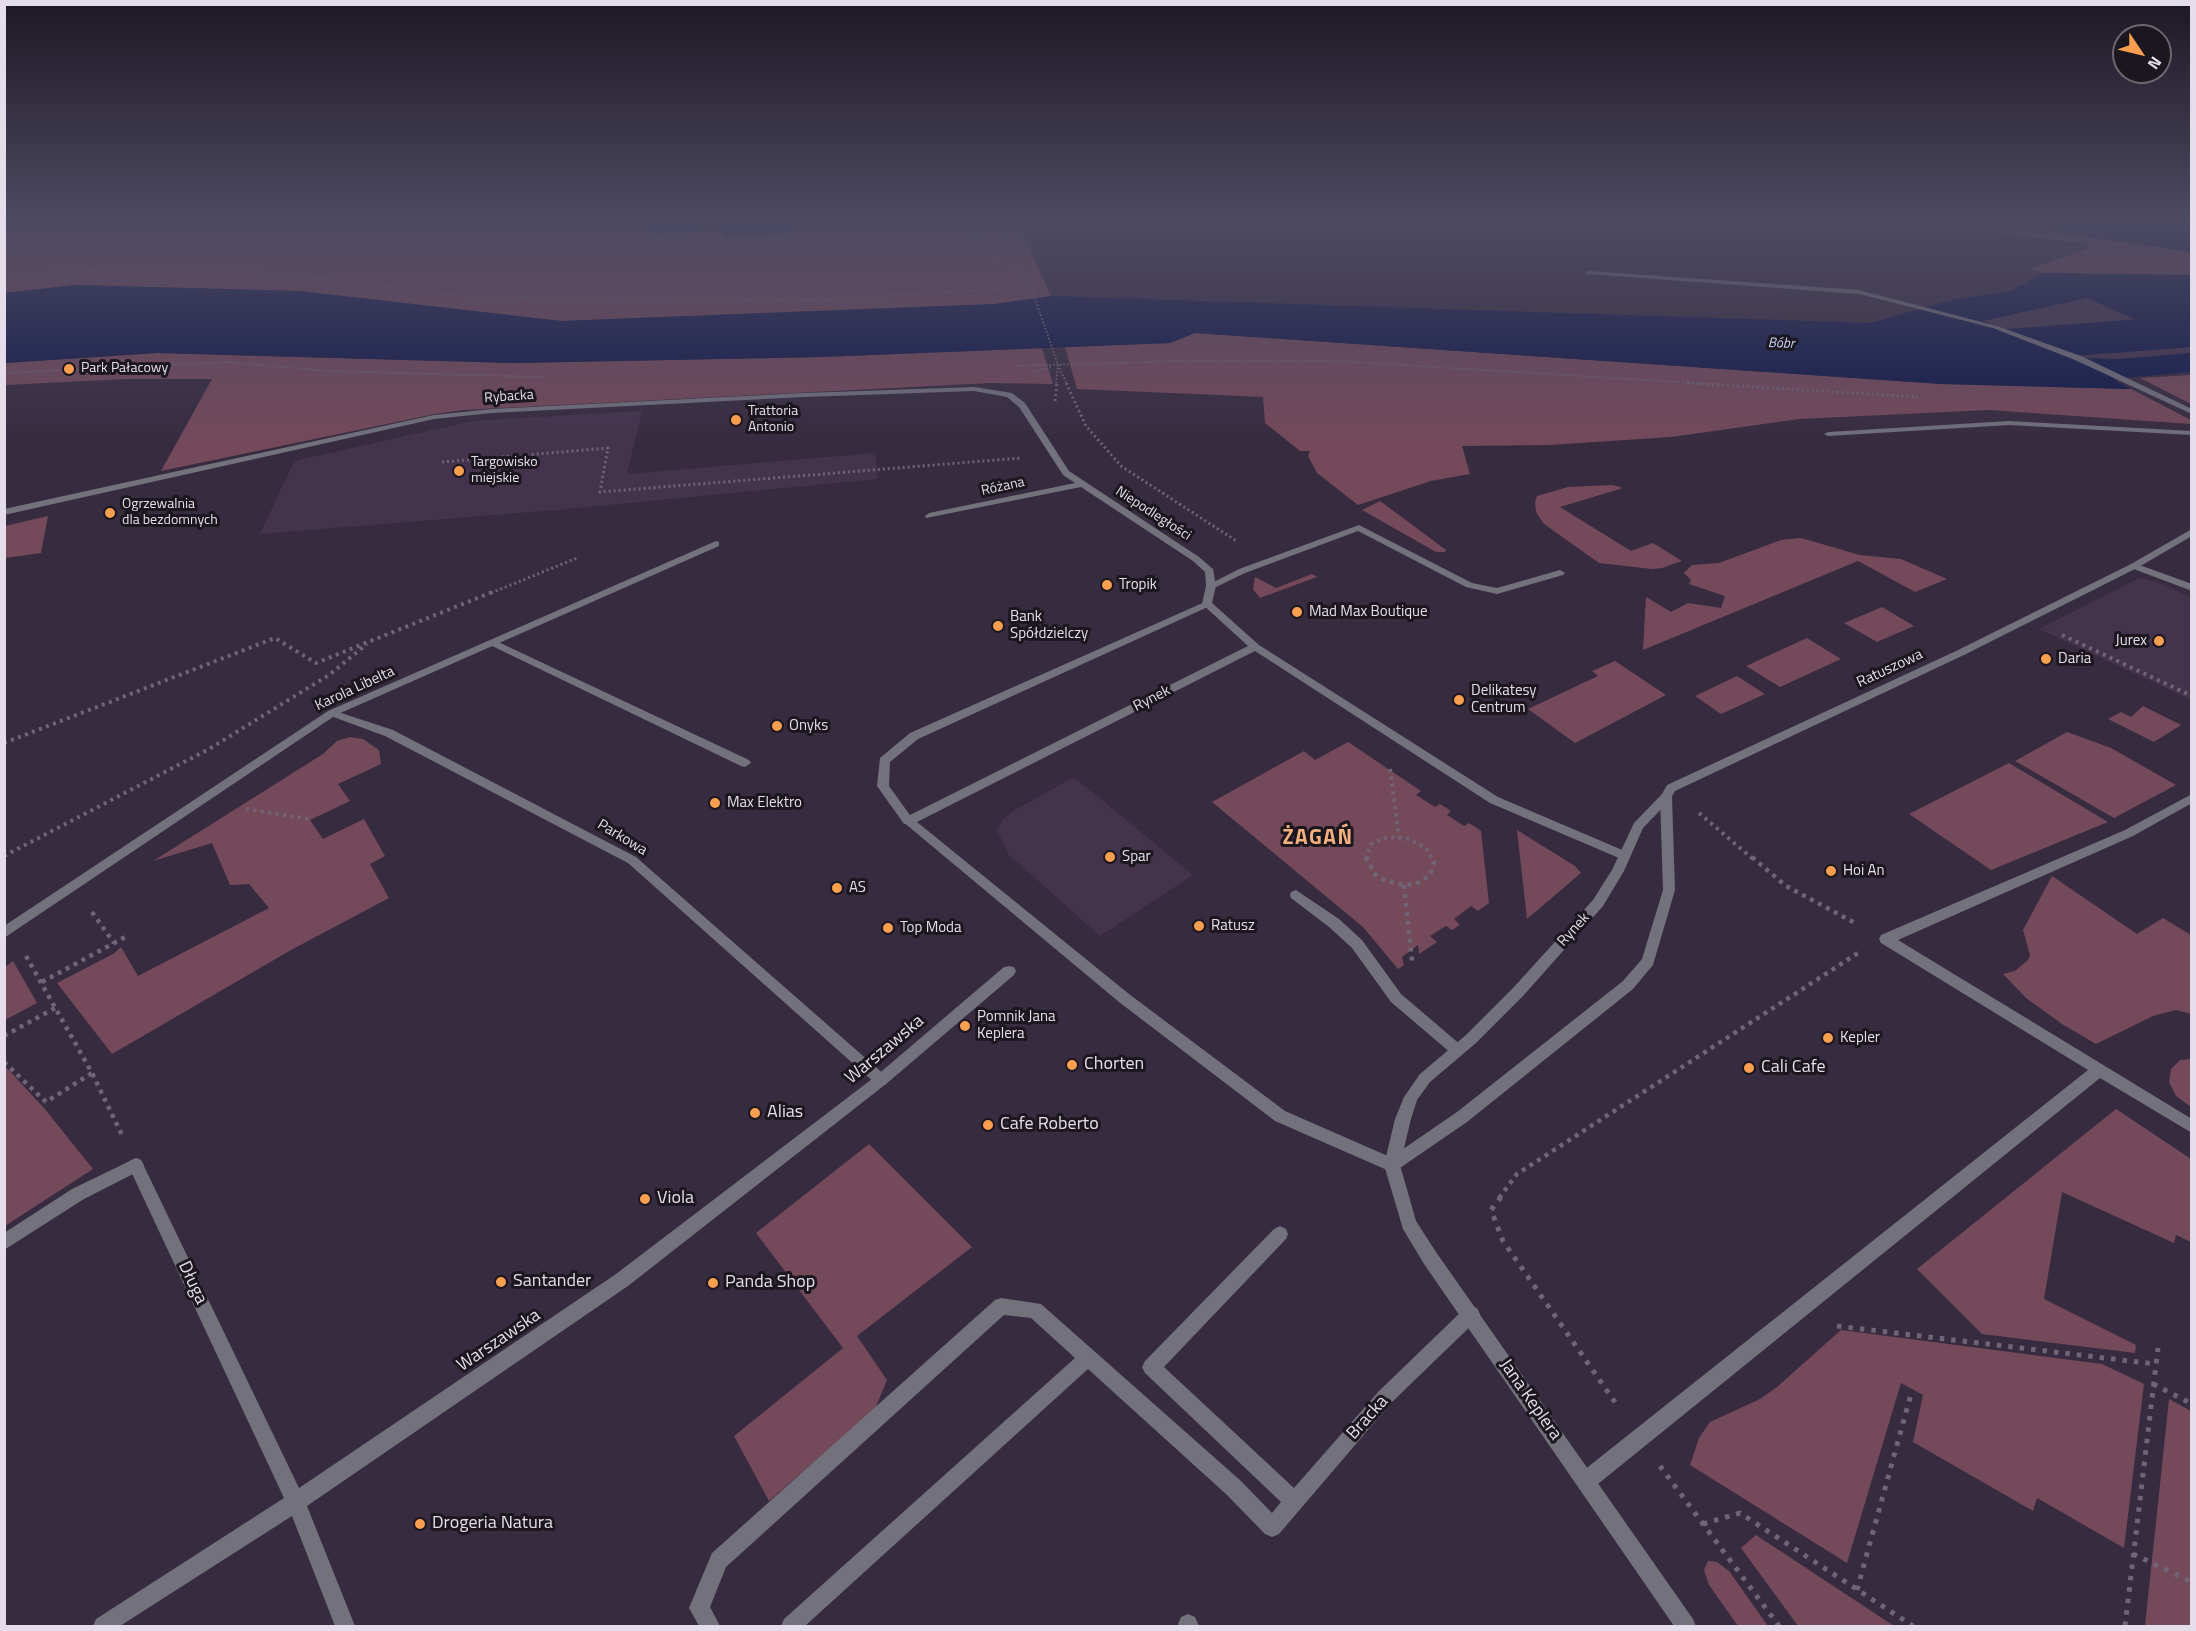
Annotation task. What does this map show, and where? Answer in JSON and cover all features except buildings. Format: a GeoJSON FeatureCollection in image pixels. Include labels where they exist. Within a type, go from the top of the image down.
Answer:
{"type":"FeatureCollection","features":[{"type":"Feature","properties":{"kind":"street"},"geometry":{"type":"LineString","coordinates":[[1876,296],[1995,327],[2078,358],[2192,412]]}},
{"type":"Feature","properties":{"kind":"street","name":"Rybacka"},"geometry":{"type":"LineString","coordinates":[[4,513],[434,417],[652,402],[974,389],[1009,395],[1022,405]]}},
{"type":"Feature","properties":{"kind":"street","name":"Niepodległości"},"geometry":{"type":"LineString","coordinates":[[1022,405],[1066,473],[1196,559],[1210,571],[1211,586]]}},
{"type":"Feature","properties":{"kind":"street"},"geometry":{"type":"LineString","coordinates":[[1828,434],[2009,423],[2192,433]]}},
{"type":"Feature","properties":{"kind":"street","name":"Różana"},"geometry":{"type":"LineString","coordinates":[[929,516],[1082,484]]}},
{"type":"Feature","properties":{"kind":"street"},"geometry":{"type":"LineString","coordinates":[[1207,604],[1211,586],[1269,561],[1359,528],[1469,585],[1497,591],[1560,573]]}},
{"type":"Feature","properties":{"kind":"street","name":"Ratuszowa"},"geometry":{"type":"LineString","coordinates":[[1623,855],[1638,826],[1666,797],[1671,788],[1960,653],[2134,566],[2192,532]]}},
{"type":"Feature","properties":{"kind":"street","name":"Karola Libelta"},"geometry":{"type":"LineString","coordinates":[[4,933],[332,713],[717,544]]}},
{"type":"Feature","properties":{"kind":"street"},"geometry":{"type":"LineString","coordinates":[[2134,566],[2192,588]]}},
{"type":"Feature","properties":{"kind":"street"},"geometry":{"type":"LineString","coordinates":[[1207,604],[1255,647],[1494,800],[1623,855]]}},
{"type":"Feature","properties":{"kind":"street"},"geometry":{"type":"LineString","coordinates":[[1207,604],[914,736],[884,761],[883,786],[908,821],[1125,998],[1280,1116],[1392,1165],[1462,1117],[1628,985],[1648,961],[1669,890],[1666,797]]}},
{"type":"Feature","properties":{"kind":"street"},"geometry":{"type":"LineString","coordinates":[[494,643],[745,763]]}},
{"type":"Feature","properties":{"kind":"street","name":"Rynek"},"geometry":{"type":"LineString","coordinates":[[908,821],[1255,647]]}},
{"type":"Feature","properties":{"kind":"street","name":"Parkowa"},"geometry":{"type":"LineString","coordinates":[[332,713],[389,733],[632,860],[881,1080]]}},
{"type":"Feature","properties":{"kind":"street"},"geometry":{"type":"LineString","coordinates":[[1886,939],[2129,833],[2192,798]]}},
{"type":"Feature","properties":{"kind":"street","name":"Rynek"},"geometry":{"type":"LineString","coordinates":[[1392,1165],[1411,1097],[1425,1078],[1458,1050],[1518,992],[1598,903],[1618,871],[1623,855]]}},
{"type":"Feature","properties":{"kind":"street"},"geometry":{"type":"LineString","coordinates":[[1296,895],[1349,937],[1396,998],[1458,1050]]}},
{"type":"Feature","properties":{"kind":"street"},"geometry":{"type":"LineString","coordinates":[[1886,939],[2192,1126]]}},
{"type":"Feature","properties":{"kind":"street","name":"Warszawska"},"geometry":{"type":"LineString","coordinates":[[103,1626],[296,1502],[622,1280],[881,1080],[1009,971]]}},
{"type":"Feature","properties":{"kind":"street"},"geometry":{"type":"LineString","coordinates":[[1586,1481],[2100,1069]]}},
{"type":"Feature","properties":{"kind":"street"},"geometry":{"type":"LineString","coordinates":[[4,1242],[78,1194],[136,1165]]}},
{"type":"Feature","properties":{"kind":"street","name":"Długa"},"geometry":{"type":"LineString","coordinates":[[136,1165],[296,1502],[345,1626]]}},
{"type":"Feature","properties":{"kind":"street","name":"Jana Keplera"},"geometry":{"type":"LineString","coordinates":[[1392,1165],[1409,1224],[1686,1626]]}},
{"type":"Feature","properties":{"kind":"street"},"geometry":{"type":"LineString","coordinates":[[1280,1234],[1151,1367],[1294,1501]]}},
{"type":"Feature","properties":{"kind":"street"},"geometry":{"type":"LineString","coordinates":[[710,1626],[699,1608],[719,1560],[1001,1306],[1035,1310],[1089,1357],[791,1626]]}},
{"type":"Feature","properties":{"kind":"street","name":"Bracka"},"geometry":{"type":"LineString","coordinates":[[1089,1357],[1234,1488],[1272,1527],[1385,1397],[1471,1314]]}},
{"type":"Feature","properties":{"kind":"path"},"geometry":{"type":"LineString","coordinates":[[469,296],[823,300],[885,296]]}},
{"type":"Feature","properties":{"kind":"path"},"geometry":{"type":"LineString","coordinates":[[1033,296],[1058,365],[1086,426],[1121,466],[1269,561]]}},
{"type":"Feature","properties":{"kind":"path"},"geometry":{"type":"LineString","coordinates":[[1010,367],[1178,361],[1337,361],[1923,398]]}},
{"type":"Feature","properties":{"kind":"path"},"geometry":{"type":"LineString","coordinates":[[4,373],[229,362],[327,371],[553,377]]}},
{"type":"Feature","properties":{"kind":"path"},"geometry":{"type":"LineString","coordinates":[[1057,386],[1058,365]]}},
{"type":"Feature","properties":{"kind":"path"},"geometry":{"type":"LineString","coordinates":[[442,462],[608,448],[600,492],[877,467],[1054,455]]}},
{"type":"Feature","properties":{"kind":"path"},"geometry":{"type":"LineString","coordinates":[[4,743],[275,638],[316,663],[577,558]]}},
{"type":"Feature","properties":{"kind":"path"},"geometry":{"type":"LineString","coordinates":[[2053,631],[2192,696]]}},
{"type":"Feature","properties":{"kind":"path"},"geometry":{"type":"LineString","coordinates":[[4,856],[209,749],[329,675],[369,641]]}},
{"type":"Feature","properties":{"kind":"path"},"geometry":{"type":"LineString","coordinates":[[1389,766],[1400,837]]}},
{"type":"Feature","properties":{"kind":"path"},"geometry":{"type":"LineString","coordinates":[[1692,807],[1786,886],[1886,939]]}},
{"type":"Feature","properties":{"kind":"path"},"geometry":{"type":"LineString","coordinates":[[243,808],[310,819]]}},
{"type":"Feature","properties":{"kind":"path"},"geometry":{"type":"LineString","coordinates":[[1388,837],[1400,837],[1426,848],[1434,862],[1434,869],[1425,880],[1404,885],[1384,880],[1375,874],[1366,858],[1371,844],[1388,837]]}},
{"type":"Feature","properties":{"kind":"path"},"geometry":{"type":"LineString","coordinates":[[1404,885],[1413,973]]}},
{"type":"Feature","properties":{"kind":"path"},"geometry":{"type":"LineString","coordinates":[[86,905],[114,943]]}},
{"type":"Feature","properties":{"kind":"path"},"geometry":{"type":"LineString","coordinates":[[42,982],[129,935]]}},
{"type":"Feature","properties":{"kind":"path"},"geometry":{"type":"LineString","coordinates":[[1779,1626],[1640,1439],[1503,1241],[1491,1210],[1517,1174],[1849,957],[1886,939]]}},
{"type":"Feature","properties":{"kind":"path"},"geometry":{"type":"LineString","coordinates":[[21,949],[42,982],[92,1073],[136,1165]]}},
{"type":"Feature","properties":{"kind":"path"},"geometry":{"type":"LineString","coordinates":[[4,1036],[55,1008]]}},
{"type":"Feature","properties":{"kind":"path"},"geometry":{"type":"LineString","coordinates":[[4,1062],[46,1102],[92,1073]]}},
{"type":"Feature","properties":{"kind":"path"},"geometry":{"type":"LineString","coordinates":[[1788,1320],[2155,1364]]}},
{"type":"Feature","properties":{"kind":"path"},"geometry":{"type":"LineString","coordinates":[[2125,1626],[2158,1348]]}},
{"type":"Feature","properties":{"kind":"path"},"geometry":{"type":"LineString","coordinates":[[2153,1384],[2192,1404]]}},
{"type":"Feature","properties":{"kind":"path"},"geometry":{"type":"LineString","coordinates":[[1857,1590],[1911,1394]]}},
{"type":"Feature","properties":{"kind":"path"},"geometry":{"type":"LineString","coordinates":[[1703,1524],[1740,1513],[1913,1626]]}},
{"type":"Feature","properties":{"kind":"path"},"geometry":{"type":"LineString","coordinates":[[2133,1554],[2192,1582]]}},
{"type":"Feature","properties":{"kind":"shaded area"},"geometry":{"type":"Polygon","coordinates":[[[344,296],[1050,296],[995,304],[561,321],[344,296]]]}},
{"type":"Feature","properties":{"kind":"shaded area"},"geometry":{"type":"Polygon","coordinates":[[[2087,298],[2191,344],[2191,353],[2118,359],[2078,358],[1982,321],[2087,298]]]}},
{"type":"Feature","properties":{"kind":"shaded area"},"geometry":{"type":"Polygon","coordinates":[[[1195,333],[1942,384],[2131,389],[2191,420],[2191,424],[1989,410],[1799,419],[1671,437],[1549,445],[1462,446],[1470,474],[1431,481],[1358,505],[1317,473],[1308,456],[1310,451],[1300,451],[1265,423],[1263,397],[1077,389],[1065,347],[1170,343],[1195,333]]]}},
{"type":"Feature","properties":{"kind":"shaded area"},"geometry":{"type":"Polygon","coordinates":[[[1042,348],[1053,384],[990,383],[463,410],[161,471],[212,379],[126,379],[5,385],[4,363],[157,353],[515,363],[822,357],[1042,348]]]}},
{"type":"Feature","properties":{"kind":"shaded area"},"geometry":{"type":"Polygon","coordinates":[[[2191,375],[2191,404],[2140,378],[2191,375]]]}},
{"type":"Feature","properties":{"kind":"shaded area","name":"Targowisko miejskie"},"geometry":{"type":"Polygon","coordinates":[[[642,411],[627,474],[875,453],[878,479],[556,510],[260,534],[294,461],[473,421],[642,411]]]}},
{"type":"Feature","properties":{"kind":"shaded area"},"geometry":{"type":"Polygon","coordinates":[[[1613,485],[1623,488],[1560,507],[1631,551],[1653,543],[1682,561],[1652,569],[1599,563],[1544,524],[1536,512],[1537,496],[1568,487],[1613,485]]]}},
{"type":"Feature","properties":{"kind":"shaded area"},"geometry":{"type":"Polygon","coordinates":[[[1380,501],[1446,550],[1445,552],[1436,552],[1362,510],[1380,501]]]}},
{"type":"Feature","properties":{"kind":"shaded area"},"geometry":{"type":"Polygon","coordinates":[[[48,516],[41,553],[5,558],[5,526],[48,516]]]}},
{"type":"Feature","properties":{"kind":"shaded area"},"geometry":{"type":"Polygon","coordinates":[[[1801,538],[1860,555],[1901,559],[1947,579],[1915,592],[1858,561],[1643,650],[1646,597],[1671,612],[1688,603],[1721,608],[1725,596],[1689,584],[1691,580],[1684,573],[1692,565],[1719,563],[1781,540],[1801,538]]]}},
{"type":"Feature","properties":{"kind":"shaded area"},"geometry":{"type":"Polygon","coordinates":[[[1312,574],[1317,577],[1260,598],[1253,589],[1255,577],[1276,588],[1312,574]]]}},
{"type":"Feature","properties":{"kind":"shaded area"},"geometry":{"type":"Polygon","coordinates":[[[2139,578],[2157,582],[2191,597],[2191,700],[2039,629],[2139,578]]]}},
{"type":"Feature","properties":{"kind":"shaded area"},"geometry":{"type":"Polygon","coordinates":[[[1882,607],[1914,626],[1877,642],[1844,623],[1882,607]]]}},
{"type":"Feature","properties":{"kind":"shaded area"},"geometry":{"type":"Polygon","coordinates":[[[1807,638],[1841,659],[1780,687],[1746,666],[1807,638]]]}},
{"type":"Feature","properties":{"kind":"shaded area"},"geometry":{"type":"Polygon","coordinates":[[[1615,661],[1666,695],[1575,743],[1528,709],[1598,676],[1592,671],[1615,661]]]}},
{"type":"Feature","properties":{"kind":"shaded area"},"geometry":{"type":"Polygon","coordinates":[[[1737,676],[1765,694],[1721,714],[1695,696],[1737,676]]]}},
{"type":"Feature","properties":{"kind":"shaded area"},"geometry":{"type":"Polygon","coordinates":[[[2143,706],[2181,725],[2154,742],[2108,719],[2121,712],[2131,717],[2143,706]]]}},
{"type":"Feature","properties":{"kind":"shaded area"},"geometry":{"type":"Polygon","coordinates":[[[2067,732],[2111,748],[2176,785],[2114,818],[2015,761],[2067,732]]]}},
{"type":"Feature","properties":{"kind":"shaded area"},"geometry":{"type":"Polygon","coordinates":[[[350,737],[363,739],[379,750],[381,764],[338,784],[350,801],[310,820],[323,839],[364,819],[385,856],[370,864],[389,898],[291,950],[112,1054],[57,983],[113,954],[121,947],[138,976],[269,908],[249,884],[230,885],[212,843],[153,861],[323,754],[337,741],[350,737]]]}},
{"type":"Feature","properties":{"kind":"shaded area"},"geometry":{"type":"Polygon","coordinates":[[[1348,742],[1421,791],[1416,795],[1435,807],[1440,804],[1451,811],[1447,815],[1464,826],[1469,823],[1481,831],[1489,903],[1478,911],[1471,906],[1454,919],[1460,925],[1452,930],[1446,926],[1430,936],[1437,942],[1419,954],[1418,945],[1402,957],[1404,965],[1398,969],[1363,927],[1212,802],[1304,751],[1315,760],[1348,742]]]}},
{"type":"Feature","properties":{"kind":"shaded area"},"geometry":{"type":"Polygon","coordinates":[[[2009,763],[2108,822],[1991,870],[1909,814],[2009,763]]]}},
{"type":"Feature","properties":{"kind":"shaded area","name":"Spar"},"geometry":{"type":"Polygon","coordinates":[[[1074,777],[1193,875],[1100,936],[1008,854],[997,830],[1003,819],[1015,810],[1074,777]]]}},
{"type":"Feature","properties":{"kind":"shaded area"},"geometry":{"type":"Polygon","coordinates":[[[1517,830],[1575,866],[1581,873],[1527,919],[1517,830]]]}},
{"type":"Feature","properties":{"kind":"shaded area"},"geometry":{"type":"Polygon","coordinates":[[[2052,876],[2137,934],[2163,918],[2191,935],[2191,1014],[2176,1010],[2153,1016],[2096,1044],[2062,1024],[2026,998],[2003,974],[2015,971],[2028,960],[2030,955],[2023,930],[2052,876]]]}},
{"type":"Feature","properties":{"kind":"shaded area"},"geometry":{"type":"Polygon","coordinates":[[[13,961],[37,1003],[5,1020],[5,967],[13,961]]]}},
{"type":"Feature","properties":{"kind":"shaded area"},"geometry":{"type":"Polygon","coordinates":[[[2192,1059],[2191,1107],[2176,1096],[2169,1082],[2171,1069],[2180,1060],[2192,1059]]]}},
{"type":"Feature","properties":{"kind":"shaded area"},"geometry":{"type":"Polygon","coordinates":[[[5,1066],[44,1108],[93,1169],[5,1226],[5,1066]]]}},
{"type":"Feature","properties":{"kind":"shaded area"},"geometry":{"type":"Polygon","coordinates":[[[2116,1109],[2191,1159],[2191,1242],[2176,1235],[2174,1243],[2062,1192],[2044,1299],[2136,1345],[2135,1353],[1982,1334],[1917,1269],[2116,1109]]]}},
{"type":"Feature","properties":{"kind":"shaded area"},"geometry":{"type":"Polygon","coordinates":[[[869,1144],[972,1247],[857,1336],[887,1380],[875,1409],[769,1501],[734,1436],[843,1348],[756,1233],[869,1144]]]}},
{"type":"Feature","properties":{"kind":"shaded area"},"geometry":{"type":"Polygon","coordinates":[[[1841,1330],[2102,1364],[2144,1384],[2124,1548],[2037,1498],[2033,1511],[1913,1442],[1923,1395],[1901,1383],[1847,1563],[1690,1465],[1699,1438],[1710,1422],[1760,1399],[1777,1387],[1841,1330]]]}},
{"type":"Feature","properties":{"kind":"shaded area"},"geometry":{"type":"Polygon","coordinates":[[[2169,1399],[2191,1411],[2191,1626],[2145,1626],[2169,1399]]]}},
{"type":"Feature","properties":{"kind":"shaded area"},"geometry":{"type":"Polygon","coordinates":[[[1756,1535],[1894,1626],[1798,1626],[1741,1548],[1756,1535]]]}},
{"type":"Feature","properties":{"kind":"shaded area"},"geometry":{"type":"Polygon","coordinates":[[[1708,1561],[1717,1562],[1729,1571],[1768,1626],[1738,1626],[1709,1585],[1704,1570],[1708,1561]]]}},
{"type":"Feature","properties":{"kind":"water"},"geometry":{"type":"Polygon","coordinates":[[[5,296],[344,296],[561,321],[995,304],[1054,296],[1871,323],[1951,300],[1976,296],[2192,296],[2191,344],[2087,298],[1983,321],[2078,358],[2118,359],[2191,353],[2191,372],[2113,379],[2131,389],[1942,384],[1195,333],[1170,343],[822,357],[515,363],[157,353],[5,363],[5,296]]]}},
{"type":"Feature","properties":{"kind":"waterway","name":"Bóbr"},"geometry":{"type":"LineString","coordinates":[[1922,349],[1942,350],[2192,331]]}},
{"type":"Feature","properties":{"kind":"place","name":"Park Pałacowy"},"geometry":{"type":"Point","coordinates":[69,369]}},
{"type":"Feature","properties":{"kind":"place","name":"Trattoria Antonio"},"geometry":{"type":"Point","coordinates":[736,420]}},
{"type":"Feature","properties":{"kind":"place","name":"Targowisko miejskie"},"geometry":{"type":"Point","coordinates":[459,471]}},
{"type":"Feature","properties":{"kind":"place","name":"Ogrzewalnia dla bezdomnych"},"geometry":{"type":"Point","coordinates":[110,513]}},
{"type":"Feature","properties":{"kind":"place","name":"Tropik"},"geometry":{"type":"Point","coordinates":[1107,585]}},
{"type":"Feature","properties":{"kind":"place","name":"Mad Max Boutique"},"geometry":{"type":"Point","coordinates":[1297,612]}},
{"type":"Feature","properties":{"kind":"place","name":"Bank Spółdzielczy"},"geometry":{"type":"Point","coordinates":[998,626]}},
{"type":"Feature","properties":{"kind":"place","name":"Jurex"},"geometry":{"type":"Point","coordinates":[2159,641]}},
{"type":"Feature","properties":{"kind":"place","name":"Daria"},"geometry":{"type":"Point","coordinates":[2046,659]}},
{"type":"Feature","properties":{"kind":"place","name":"Delikatesy Centrum"},"geometry":{"type":"Point","coordinates":[1459,700]}},
{"type":"Feature","properties":{"kind":"place","name":"Onyks"},"geometry":{"type":"Point","coordinates":[777,726]}},
{"type":"Feature","properties":{"kind":"place","name":"Max Elektro"},"geometry":{"type":"Point","coordinates":[715,803]}},
{"type":"Feature","properties":{"kind":"place","name":"Spar"},"geometry":{"type":"Point","coordinates":[1110,857]}},
{"type":"Feature","properties":{"kind":"place","name":"Hoi An"},"geometry":{"type":"Point","coordinates":[1831,871]}},
{"type":"Feature","properties":{"kind":"place","name":"AS"},"geometry":{"type":"Point","coordinates":[837,888]}},
{"type":"Feature","properties":{"kind":"place","name":"Ratusz"},"geometry":{"type":"Point","coordinates":[1199,926]}},
{"type":"Feature","properties":{"kind":"place","name":"Top Moda"},"geometry":{"type":"Point","coordinates":[888,928]}},
{"type":"Feature","properties":{"kind":"place","name":"Pomnik Jana Keplera"},"geometry":{"type":"Point","coordinates":[965,1026]}},
{"type":"Feature","properties":{"kind":"place","name":"Kepler"},"geometry":{"type":"Point","coordinates":[1828,1038]}},
{"type":"Feature","properties":{"kind":"place","name":"Chorten"},"geometry":{"type":"Point","coordinates":[1072,1065]}},
{"type":"Feature","properties":{"kind":"place","name":"Cali Cafe"},"geometry":{"type":"Point","coordinates":[1749,1068]}},
{"type":"Feature","properties":{"kind":"place","name":"Alias"},"geometry":{"type":"Point","coordinates":[755,1113]}},
{"type":"Feature","properties":{"kind":"place","name":"Cafe Roberto"},"geometry":{"type":"Point","coordinates":[988,1125]}},
{"type":"Feature","properties":{"kind":"place","name":"Viola"},"geometry":{"type":"Point","coordinates":[645,1199]}},
{"type":"Feature","properties":{"kind":"place","name":"Santander"},"geometry":{"type":"Point","coordinates":[501,1282]}},
{"type":"Feature","properties":{"kind":"place","name":"Panda Shop"},"geometry":{"type":"Point","coordinates":[713,1283]}},
{"type":"Feature","properties":{"kind":"place","name":"Drogeria Natura"},"geometry":{"type":"Point","coordinates":[420,1524]}},
{"type":"Feature","properties":{"kind":"district","name":"ŻAGAŃ"},"geometry":{"type":"Point","coordinates":[1318,839]}}]}
